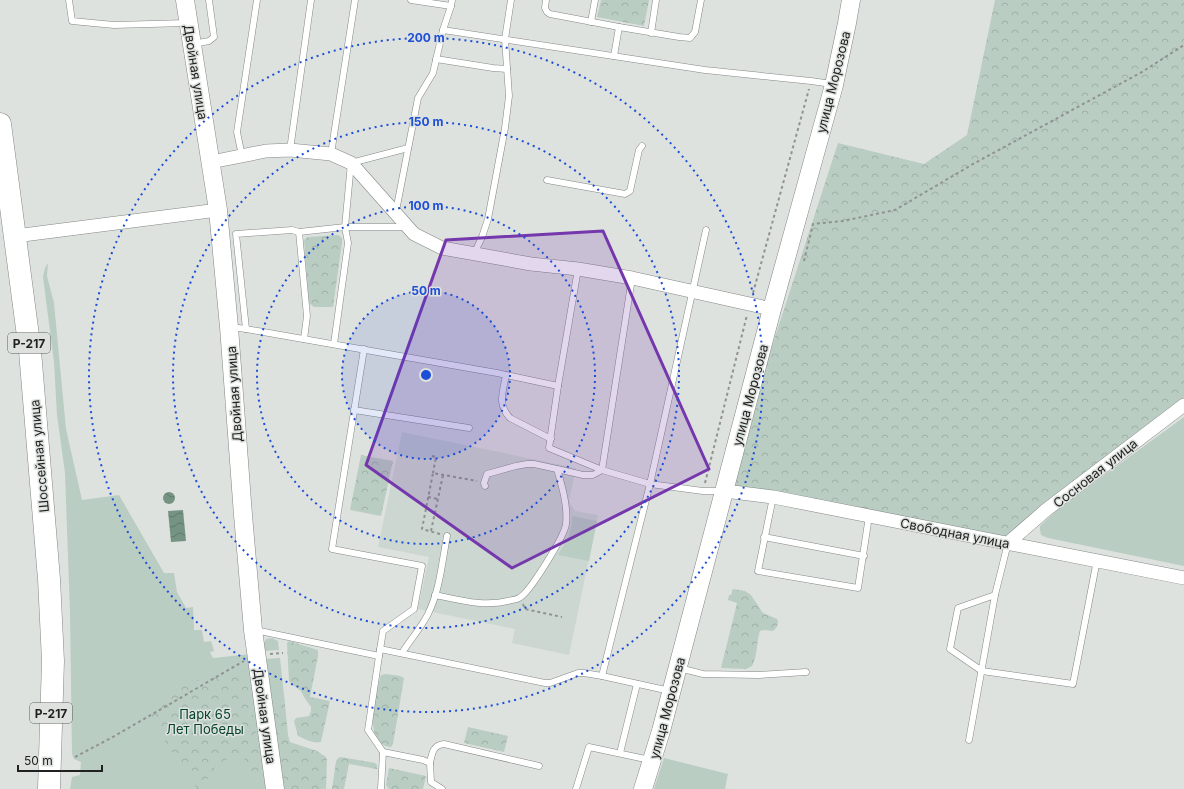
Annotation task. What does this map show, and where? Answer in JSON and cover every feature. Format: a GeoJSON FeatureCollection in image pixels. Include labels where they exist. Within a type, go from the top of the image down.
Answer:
{"type":"FeatureCollection","features":[{"type":"Feature","properties":{"kind":"highway","name":"Шоссейная улица"},"geometry":{"type":"LineString","coordinates":[[0,124],[30,351],[49,579],[53,661],[49,789]]}},
{"type":"Feature","properties":{"kind":"street","name":"Двойная улица"},"geometry":{"type":"LineString","coordinates":[[185,0],[238,328],[243,515],[253,630],[275,789]]}},
{"type":"Feature","properties":{"kind":"street","name":"улица Морозова"},"geometry":{"type":"LineString","coordinates":[[643,789],[678,668],[772,309],[834,85],[851,0]]}},
{"type":"Feature","properties":{"kind":"street"},"geometry":{"type":"LineString","coordinates":[[211,162],[266,151],[290,150],[331,154],[351,163],[414,234],[442,248],[531,264],[578,269],[632,278],[772,309]]}},
{"type":"Feature","properties":{"kind":"street"},"geometry":{"type":"LineString","coordinates":[[15,236],[218,210]]}},
{"type":"Feature","properties":{"kind":"street","name":"Сосновая улица"},"geometry":{"type":"LineString","coordinates":[[1008,543],[1046,510],[1184,405]]}},
{"type":"Feature","properties":{"kind":"street","name":"Свободная улица"},"geometry":{"type":"LineString","coordinates":[[725,491],[772,497],[1184,578]]}},
{"type":"Feature","properties":{"kind":"lane"},"geometry":{"type":"LineString","coordinates":[[69,0],[72,21],[114,25],[188,22]]}},
{"type":"Feature","properties":{"kind":"lane"},"geometry":{"type":"LineString","coordinates":[[192,44],[209,41],[214,37],[209,0]]}},
{"type":"Feature","properties":{"kind":"lane"},"geometry":{"type":"LineString","coordinates":[[242,156],[237,132],[256,0]]}},
{"type":"Feature","properties":{"kind":"lane"},"geometry":{"type":"LineString","coordinates":[[290,150],[311,0]]}},
{"type":"Feature","properties":{"kind":"lane"},"geometry":{"type":"LineString","coordinates":[[331,154],[355,0]]}},
{"type":"Feature","properties":{"kind":"lane"},"geometry":{"type":"LineString","coordinates":[[395,213],[418,98],[433,73],[443,30],[452,3],[411,0]]}},
{"type":"Feature","properties":{"kind":"lane"},"geometry":{"type":"LineString","coordinates":[[474,254],[482,238],[488,219],[505,128],[509,96],[505,39],[511,0]]}},
{"type":"Feature","properties":{"kind":"lane"},"geometry":{"type":"LineString","coordinates":[[546,0],[546,12],[550,14],[679,38],[690,38],[695,32],[701,0]]}},
{"type":"Feature","properties":{"kind":"lane"},"geometry":{"type":"LineString","coordinates":[[591,22],[595,0]]}},
{"type":"Feature","properties":{"kind":"lane"},"geometry":{"type":"LineString","coordinates":[[650,33],[656,0]]}},
{"type":"Feature","properties":{"kind":"lane"},"geometry":{"type":"LineString","coordinates":[[614,56],[619,27]]}},
{"type":"Feature","properties":{"kind":"lane"},"geometry":{"type":"LineString","coordinates":[[443,30],[705,70],[811,81],[834,85]]}},
{"type":"Feature","properties":{"kind":"lane"},"geometry":{"type":"LineString","coordinates":[[436,59],[507,69]]}},
{"type":"Feature","properties":{"kind":"lane"},"geometry":{"type":"LineString","coordinates":[[547,180],[625,194],[630,191],[642,146]]}},
{"type":"Feature","properties":{"kind":"lane"},"geometry":{"type":"LineString","coordinates":[[334,344],[348,243],[345,227],[351,163],[408,148]]}},
{"type":"Feature","properties":{"kind":"lane"},"geometry":{"type":"LineString","coordinates":[[408,227],[345,227],[299,232],[292,230],[236,234],[238,328],[364,349],[558,386]]}},
{"type":"Feature","properties":{"kind":"lane"},"geometry":{"type":"LineString","coordinates":[[602,676],[650,484],[706,230]]}},
{"type":"Feature","properties":{"kind":"lane"},"geometry":{"type":"LineString","coordinates":[[299,232],[307,316],[304,339]]}},
{"type":"Feature","properties":{"kind":"lane"},"geometry":{"type":"LineString","coordinates":[[578,269],[549,448],[602,470],[650,484],[703,491],[725,491]]}},
{"type":"Feature","properties":{"kind":"lane"},"geometry":{"type":"LineString","coordinates":[[602,470],[632,278]]}},
{"type":"Feature","properties":{"kind":"lane"},"geometry":{"type":"LineString","coordinates":[[364,349],[332,549],[422,566],[414,609],[384,631],[380,649],[368,730],[383,752],[381,789]]}},
{"type":"Feature","properties":{"kind":"lane"},"geometry":{"type":"LineString","coordinates":[[506,375],[502,402],[506,413],[510,418],[550,439]]}},
{"type":"Feature","properties":{"kind":"lane"},"geometry":{"type":"LineString","coordinates":[[354,410],[469,428]]}},
{"type":"Feature","properties":{"kind":"lane"},"geometry":{"type":"LineString","coordinates":[[484,485],[487,474],[516,466],[534,464],[584,475],[593,475],[602,470]]}},
{"type":"Feature","properties":{"kind":"lane"},"geometry":{"type":"LineString","coordinates":[[435,595],[478,604],[496,604],[520,598],[525,594],[563,534],[566,525],[566,513],[557,469]]}},
{"type":"Feature","properties":{"kind":"lane"},"geometry":{"type":"LineString","coordinates":[[772,497],[758,571],[858,588],[869,516]]}},
{"type":"Feature","properties":{"kind":"lane"},"geometry":{"type":"LineString","coordinates":[[402,653],[427,615],[435,595],[447,536]]}},
{"type":"Feature","properties":{"kind":"lane"},"geometry":{"type":"LineString","coordinates":[[764,537],[864,556]]}},
{"type":"Feature","properties":{"kind":"lane"},"geometry":{"type":"LineString","coordinates":[[969,740],[995,595],[1008,543]]}},
{"type":"Feature","properties":{"kind":"lane"},"geometry":{"type":"LineString","coordinates":[[995,595],[958,608],[950,649],[982,671],[1073,684],[1097,560]]}},
{"type":"Feature","properties":{"kind":"lane"},"geometry":{"type":"LineString","coordinates":[[253,630],[379,656]]}},
{"type":"Feature","properties":{"kind":"lane"},"geometry":{"type":"LineString","coordinates":[[380,649],[545,683],[550,683],[578,673],[584,673],[671,692]]}},
{"type":"Feature","properties":{"kind":"lane"},"geometry":{"type":"LineString","coordinates":[[678,668],[703,674],[758,675],[806,672]]}},
{"type":"Feature","properties":{"kind":"lane"},"geometry":{"type":"LineString","coordinates":[[620,753],[637,684]]}},
{"type":"Feature","properties":{"kind":"lane"},"geometry":{"type":"LineString","coordinates":[[442,789],[431,782],[430,763],[435,747],[439,745],[444,744],[539,766]]}},
{"type":"Feature","properties":{"kind":"lane"},"geometry":{"type":"LineString","coordinates":[[576,789],[590,747],[652,760]]}},
{"type":"Feature","properties":{"kind":"lane"},"geometry":{"type":"LineString","coordinates":[[383,752],[424,760],[430,763]]}},
{"type":"Feature","properties":{"kind":"path"},"geometry":{"type":"LineString","coordinates":[[804,261],[813,224],[843,222],[895,210],[986,157],[1142,72],[1184,45]]}},
{"type":"Feature","properties":{"kind":"path"},"geometry":{"type":"LineString","coordinates":[[703,491],[764,249],[811,81]]}},
{"type":"Feature","properties":{"kind":"path"},"geometry":{"type":"LineString","coordinates":[[432,456],[436,457],[422,529],[447,536]]}},
{"type":"Feature","properties":{"kind":"path"},"geometry":{"type":"LineString","coordinates":[[433,473],[484,485]]}},
{"type":"Feature","properties":{"kind":"path"},"geometry":{"type":"LineString","coordinates":[[431,531],[443,475]]}},
{"type":"Feature","properties":{"kind":"path"},"geometry":{"type":"LineString","coordinates":[[428,497],[438,499]]}},
{"type":"Feature","properties":{"kind":"path"},"geometry":{"type":"LineString","coordinates":[[520,598],[525,609],[562,616]]}},
{"type":"Feature","properties":{"kind":"path"},"geometry":{"type":"LineString","coordinates":[[75,757],[233,668],[246,658],[283,653]]}},
{"type":"Feature","properties":{"kind":"highlighted area"},"geometry":{"type":"Polygon","coordinates":[[[603,231],[709,469],[512,568],[366,465],[446,240],[603,231]]]}},
{"type":"Feature","properties":{"kind":"shaded area"},"geometry":{"type":"Polygon","coordinates":[[[402,432],[576,468],[569,501],[575,511],[598,515],[569,655],[512,643],[515,629],[418,609],[429,557],[378,547],[402,432]]]}},
{"type":"Feature","properties":{"kind":"green space"},"geometry":{"type":"Polygon","coordinates":[[[601,0],[649,0],[644,26],[597,17],[601,0]]]}},
{"type":"Feature","properties":{"kind":"green space"},"geometry":{"type":"Polygon","coordinates":[[[995,0],[1184,0],[1184,405],[1008,543],[725,491],[838,143],[924,164],[967,135],[995,0]]]}},
{"type":"Feature","properties":{"kind":"green space"},"geometry":{"type":"Polygon","coordinates":[[[337,235],[342,239],[342,243],[333,307],[314,307],[309,303],[304,240],[308,237],[337,235]]]}},
{"type":"Feature","properties":{"kind":"green space"},"geometry":{"type":"Polygon","coordinates":[[[48,263],[47,276],[54,303],[66,429],[82,500],[119,495],[164,573],[174,573],[177,592],[186,608],[193,607],[194,630],[202,630],[204,642],[211,641],[214,651],[210,652],[213,658],[251,654],[267,789],[70,789],[72,777],[80,775],[81,762],[74,759],[72,754],[70,612],[65,473],[57,415],[54,362],[43,277],[48,263]]]}},
{"type":"Feature","properties":{"kind":"green space"},"geometry":{"type":"Polygon","coordinates":[[[1184,417],[1184,566],[1048,538],[1041,535],[1040,526],[1058,509],[1184,417]]]}},
{"type":"Feature","properties":{"kind":"green space"},"geometry":{"type":"Polygon","coordinates":[[[361,455],[393,461],[381,516],[350,510],[361,455]]]}},
{"type":"Feature","properties":{"kind":"green space"},"geometry":{"type":"Polygon","coordinates":[[[572,516],[597,521],[589,561],[558,555],[570,532],[572,516]]]}},
{"type":"Feature","properties":{"kind":"green space"},"geometry":{"type":"Polygon","coordinates":[[[733,589],[745,591],[751,595],[763,613],[777,619],[778,621],[777,627],[773,631],[760,631],[754,662],[752,666],[746,669],[721,668],[737,603],[728,600],[733,589]]]}},
{"type":"Feature","properties":{"kind":"green space"},"geometry":{"type":"Polygon","coordinates":[[[272,638],[278,641],[279,650],[264,651],[264,643],[266,639],[272,638]]]}},
{"type":"Feature","properties":{"kind":"green space"},"geometry":{"type":"Polygon","coordinates":[[[289,641],[318,650],[310,697],[330,701],[321,742],[312,742],[298,736],[294,721],[296,718],[309,716],[311,707],[301,691],[289,681],[287,643],[289,641]]]}},
{"type":"Feature","properties":{"kind":"green space"},"geometry":{"type":"Polygon","coordinates":[[[280,658],[285,704],[270,700],[265,659],[280,658]]]}},
{"type":"Feature","properties":{"kind":"green space","name":"Парк 65 Лет Победы"},"geometry":{"type":"Polygon","coordinates":[[[245,671],[262,767],[249,782],[243,752],[217,764],[201,789],[197,789],[152,722],[151,703],[190,681],[245,671]]]}},
{"type":"Feature","properties":{"kind":"green space"},"geometry":{"type":"Polygon","coordinates":[[[386,674],[404,678],[393,744],[391,747],[382,744],[376,737],[373,718],[381,675],[386,674]]]}},
{"type":"Feature","properties":{"kind":"green space"},"geometry":{"type":"Polygon","coordinates":[[[270,700],[285,704],[290,742],[317,751],[326,757],[326,789],[281,789],[270,700]]]}},
{"type":"Feature","properties":{"kind":"green space"},"geometry":{"type":"Polygon","coordinates":[[[468,727],[508,736],[504,752],[464,743],[468,727]]]}},
{"type":"Feature","properties":{"kind":"green space"},"geometry":{"type":"Polygon","coordinates":[[[341,757],[375,763],[377,765],[377,769],[349,764],[344,789],[332,789],[336,761],[341,757]]]}},
{"type":"Feature","properties":{"kind":"green space"},"geometry":{"type":"Polygon","coordinates":[[[664,758],[728,774],[725,789],[654,789],[664,758]]]}},
{"type":"Feature","properties":{"kind":"green space"},"geometry":{"type":"Polygon","coordinates":[[[389,768],[426,776],[423,789],[389,789],[386,785],[389,768]]]}},
{"type":"Feature","properties":{"kind":"water"},"geometry":{"type":"Polygon","coordinates":[[[167,492],[171,492],[175,498],[171,504],[167,504],[163,500],[163,496],[167,492]]]}},
{"type":"Feature","properties":{"kind":"water"},"geometry":{"type":"Polygon","coordinates":[[[183,510],[186,541],[171,542],[168,511],[183,510]]]}}]}
